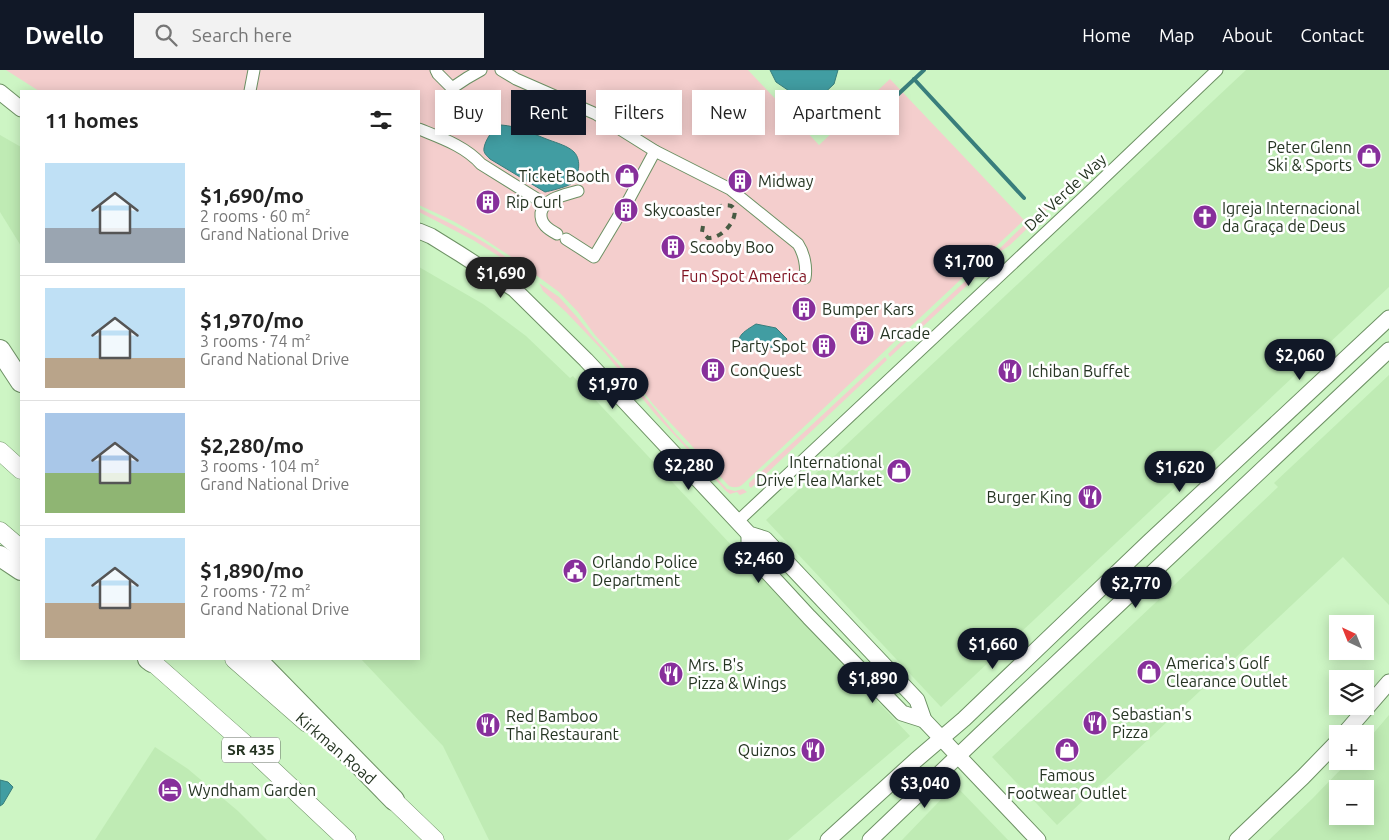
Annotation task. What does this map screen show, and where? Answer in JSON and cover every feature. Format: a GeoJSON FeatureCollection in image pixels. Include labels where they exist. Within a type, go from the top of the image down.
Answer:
{"type":"FeatureCollection","features":[{"type":"Feature","properties":{"kind":"highway"},"geometry":{"type":"LineString","coordinates":[[0,350],[20,380]]}},
{"type":"Feature","properties":{"kind":"highway"},"geometry":{"type":"LineString","coordinates":[[0,556],[20,569]]}},
{"type":"Feature","properties":{"kind":"highway"},"geometry":{"type":"LineString","coordinates":[[257,660],[394,800]]}},
{"type":"Feature","properties":{"kind":"main road"},"geometry":{"type":"LineString","coordinates":[[0,450],[20,469]]}},
{"type":"Feature","properties":{"kind":"main road"},"geometry":{"type":"LineString","coordinates":[[0,530],[20,548]]}},
{"type":"Feature","properties":{"kind":"main road","name":"SR 435"},"geometry":{"type":"LineString","coordinates":[[149,660],[244,743],[347,840]]}},
{"type":"Feature","properties":{"kind":"main road","name":"Kirkman Road"},"geometry":{"type":"LineString","coordinates":[[235,660],[394,800],[435,840]]}},
{"type":"Feature","properties":{"kind":"street"},"geometry":{"type":"LineString","coordinates":[[250,90],[254,70]]}},
{"type":"Feature","properties":{"kind":"street"},"geometry":{"type":"LineString","coordinates":[[436,70],[452,88],[481,70]]}},
{"type":"Feature","properties":{"kind":"street"},"geometry":{"type":"LineString","coordinates":[[501,70],[541,90]]}},
{"type":"Feature","properties":{"kind":"street","name":"Del Verde Way"},"geometry":{"type":"LineString","coordinates":[[737,522],[1088,193],[1216,70]]}},
{"type":"Feature","properties":{"kind":"street"},"geometry":{"type":"LineString","coordinates":[[0,92],[20,108]]}},
{"type":"Feature","properties":{"kind":"street"},"geometry":{"type":"LineString","coordinates":[[586,110],[655,151],[730,189],[798,244],[802,249],[806,272],[805,278]]}},
{"type":"Feature","properties":{"kind":"street"},"geometry":{"type":"LineString","coordinates":[[420,129],[473,155],[481,164],[545,204]]}},
{"type":"Feature","properties":{"kind":"street"},"geometry":{"type":"LineString","coordinates":[[578,191],[553,199],[545,204],[542,208],[542,222],[547,228],[594,257],[655,151]]}},
{"type":"Feature","properties":{"kind":"street"},"geometry":{"type":"LineString","coordinates":[[420,231],[460,254],[514,289],[586,360],[749,534],[765,539],[917,700],[924,720],[1038,840]]}},
{"type":"Feature","properties":{"kind":"street"},"geometry":{"type":"LineString","coordinates":[[828,840],[964,718],[1389,318]]}},
{"type":"Feature","properties":{"kind":"street"},"geometry":{"type":"LineString","coordinates":[[1359,378],[1372,348],[1372,334]]}},
{"type":"Feature","properties":{"kind":"street"},"geometry":{"type":"LineString","coordinates":[[870,840],[1389,350]]}},
{"type":"Feature","properties":{"kind":"street"},"geometry":{"type":"LineString","coordinates":[[749,534],[749,552],[803,610],[902,713],[924,720]]}},
{"type":"Feature","properties":{"kind":"street"},"geometry":{"type":"LineString","coordinates":[[1132,592],[1138,561],[1149,542]]}},
{"type":"Feature","properties":{"kind":"street"},"geometry":{"type":"LineString","coordinates":[[1352,725],[1389,682]]}},
{"type":"Feature","properties":{"kind":"street"},"geometry":{"type":"LineString","coordinates":[[1237,840],[1329,750]]}},
{"type":"Feature","properties":{"kind":"shaded area"},"geometry":{"type":"Polygon","coordinates":[[[1246,70],[1389,70],[1389,287],[941,707],[766,520],[1246,70]]]}},
{"type":"Feature","properties":{"kind":"shaded area"},"geometry":{"type":"Polygon","coordinates":[[[0,135],[20,146],[20,244],[0,212],[0,135]]]}},
{"type":"Feature","properties":{"kind":"shaded area"},"geometry":{"type":"Polygon","coordinates":[[[420,268],[483,304],[526,336],[570,378],[573,376],[910,736],[788,840],[489,840],[443,746],[362,660],[420,660],[420,268]]]}},
{"type":"Feature","properties":{"kind":"shaded area"},"geometry":{"type":"Polygon","coordinates":[[[1389,375],[1389,605],[1343,557],[1057,825],[992,757],[1278,487],[1274,483],[1389,375]]]}},
{"type":"Feature","properties":{"kind":"shaded area"},"geometry":{"type":"Polygon","coordinates":[[[1389,715],[1389,840],[1269,840],[1329,782],[1329,825],[1374,825],[1374,780],[1330,780],[1340,770],[1374,770],[1374,732],[1389,715]]]}},
{"type":"Feature","properties":{"kind":"shaded area","name":"Wyndham Garden"},"geometry":{"type":"Polygon","coordinates":[[[155,747],[188,769],[238,811],[267,840],[95,840],[155,747]]]}},
{"type":"Feature","properties":{"kind":"shaded area"},"geometry":{"type":"Polygon","coordinates":[[[955,785],[1008,840],[902,840],[955,785]]]}},
{"type":"Feature","properties":{"kind":"green space","name":"Fun Spot America"},"geometry":{"type":"Polygon","coordinates":[[[6,70],[748,70],[775,99],[775,135],[810,135],[819,145],[830,135],[899,135],[899,90],[878,90],[890,79],[1024,220],[743,484],[733,487],[729,486],[653,404],[620,362],[559,292],[481,237],[420,205],[420,90],[37,90],[6,70]]]}},
{"type":"Feature","properties":{"kind":"green space"},"geometry":{"type":"Polygon","coordinates":[[[1063,190],[1059,198],[1010,245],[996,252],[1056,194],[1063,190]]]}},
{"type":"Feature","properties":{"kind":"green space"},"geometry":{"type":"Polygon","coordinates":[[[420,208],[480,240],[513,263],[420,213],[420,208]]]}},
{"type":"Feature","properties":{"kind":"green space"},"geometry":{"type":"Polygon","coordinates":[[[978,269],[975,278],[890,357],[888,354],[978,269]]]}},
{"type":"Feature","properties":{"kind":"green space"},"geometry":{"type":"Polygon","coordinates":[[[539,283],[559,297],[674,432],[727,489],[735,491],[743,489],[747,492],[740,495],[737,492],[730,494],[726,491],[656,415],[605,353],[543,291],[539,283]]]}},
{"type":"Feature","properties":{"kind":"green space"},"geometry":{"type":"Polygon","coordinates":[[[885,357],[887,360],[751,488],[749,486],[749,483],[885,357]]]}},
{"type":"Feature","properties":{"kind":"water"},"geometry":{"type":"Polygon","coordinates":[[[770,70],[838,70],[834,84],[828,90],[788,90],[776,82],[770,70]]]}},
{"type":"Feature","properties":{"kind":"water"},"geometry":{"type":"Polygon","coordinates":[[[501,125],[511,127],[511,135],[536,135],[562,145],[572,150],[576,155],[579,164],[578,173],[571,184],[545,192],[490,159],[484,151],[490,135],[501,135],[501,125]]]}},
{"type":"Feature","properties":{"kind":"water"},"geometry":{"type":"Polygon","coordinates":[[[756,324],[776,328],[787,339],[778,348],[769,347],[748,351],[742,347],[739,339],[744,332],[756,324]]]}},
{"type":"Feature","properties":{"kind":"water"},"geometry":{"type":"Polygon","coordinates":[[[0,780],[8,782],[13,787],[0,806],[0,780]]]}},
{"type":"Feature","properties":{"kind":"waterway"},"geometry":{"type":"LineString","coordinates":[[899,93],[924,70]]}},
{"type":"Feature","properties":{"kind":"waterway"},"geometry":{"type":"LineString","coordinates":[[914,79],[1024,198]]}},
{"type":"Feature","properties":{"kind":"railway"},"geometry":{"type":"LineString","coordinates":[[703,226],[702,232],[708,238],[716,237],[729,226],[735,213],[734,208],[729,205],[721,206],[715,212]]}},
{"type":"Feature","properties":{"kind":"place","name":"Peter Glenn Ski & Sports"},"geometry":{"type":"Point","coordinates":[1369,156]}},
{"type":"Feature","properties":{"kind":"place","name":"Ticket Booth"},"geometry":{"type":"Point","coordinates":[627,176]}},
{"type":"Feature","properties":{"kind":"place","name":"Midway"},"geometry":{"type":"Point","coordinates":[740,181]}},
{"type":"Feature","properties":{"kind":"place","name":"Rip Curl"},"geometry":{"type":"Point","coordinates":[488,202]}},
{"type":"Feature","properties":{"kind":"place","name":"Skycoaster"},"geometry":{"type":"Point","coordinates":[626,210]}},
{"type":"Feature","properties":{"kind":"place","name":"Igreja Internacional da Graça de Deus"},"geometry":{"type":"Point","coordinates":[1205,217]}},
{"type":"Feature","properties":{"kind":"place","name":"Scooby Boo"},"geometry":{"type":"Point","coordinates":[673,247]}},
{"type":"Feature","properties":{"kind":"place","name":"Bumper Kars"},"geometry":{"type":"Point","coordinates":[804,309]}},
{"type":"Feature","properties":{"kind":"place","name":"Arcade"},"geometry":{"type":"Point","coordinates":[862,333]}},
{"type":"Feature","properties":{"kind":"place","name":"Party Spot"},"geometry":{"type":"Point","coordinates":[824,346]}},
{"type":"Feature","properties":{"kind":"place","name":"ConQuest"},"geometry":{"type":"Point","coordinates":[713,370]}},
{"type":"Feature","properties":{"kind":"place","name":"Ichiban Buffet"},"geometry":{"type":"Point","coordinates":[1010,371]}},
{"type":"Feature","properties":{"kind":"place","name":"International Drive Flea Market"},"geometry":{"type":"Point","coordinates":[899,471]}},
{"type":"Feature","properties":{"kind":"place","name":"Burger King"},"geometry":{"type":"Point","coordinates":[1090,497]}},
{"type":"Feature","properties":{"kind":"place","name":"Orlando Police Department"},"geometry":{"type":"Point","coordinates":[575,571]}},
{"type":"Feature","properties":{"kind":"place","name":"America's Golf Clearance Outlet"},"geometry":{"type":"Point","coordinates":[1149,672]}},
{"type":"Feature","properties":{"kind":"place","name":"Mrs. B's Pizza & Wings"},"geometry":{"type":"Point","coordinates":[671,674]}},
{"type":"Feature","properties":{"kind":"place","name":"Sebastian's Pizza"},"geometry":{"type":"Point","coordinates":[1095,723]}},
{"type":"Feature","properties":{"kind":"place","name":"Red Bamboo Thai Restaurant"},"geometry":{"type":"Point","coordinates":[488,725]}},
{"type":"Feature","properties":{"kind":"place","name":"Quiznos"},"geometry":{"type":"Point","coordinates":[813,750]}},
{"type":"Feature","properties":{"kind":"place","name":"Famous Footwear Outlet"},"geometry":{"type":"Point","coordinates":[1067,750]}},
{"type":"Feature","properties":{"kind":"place","name":"Wyndham Garden"},"geometry":{"type":"Point","coordinates":[170,790]}}]}
